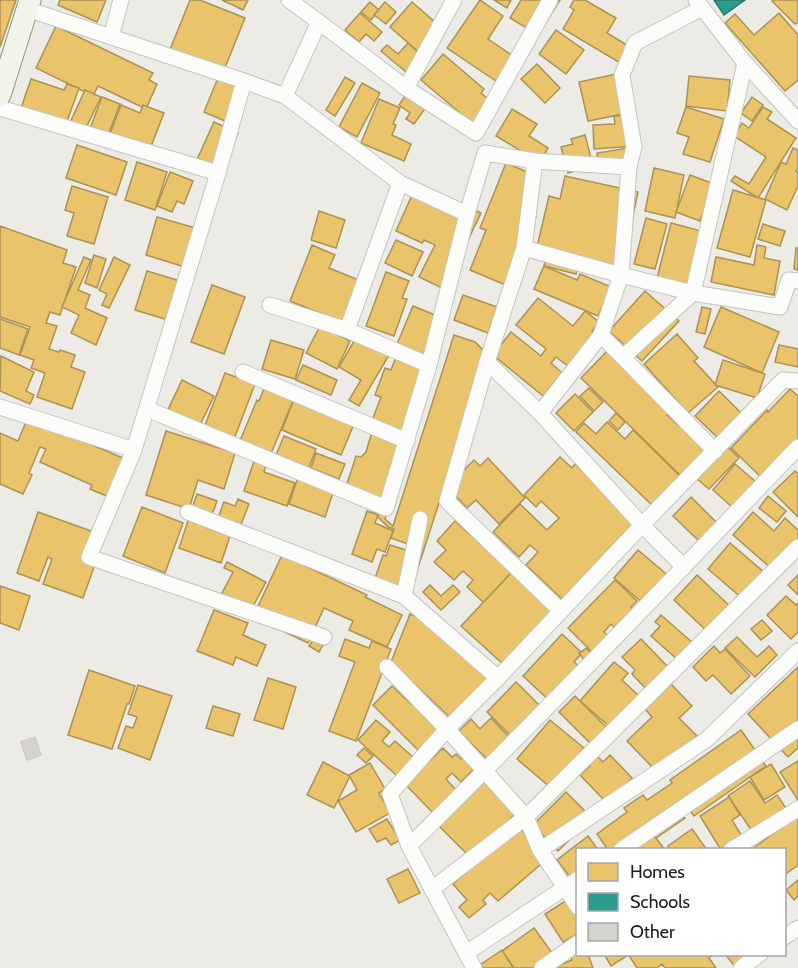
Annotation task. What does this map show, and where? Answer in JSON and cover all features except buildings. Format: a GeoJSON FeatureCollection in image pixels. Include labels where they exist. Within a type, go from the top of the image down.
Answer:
{"type":"FeatureCollection","features":[{"type":"Feature","properties":{"kind":"street"},"geometry":{"type":"LineString","coordinates":[[111,37],[121,0]]}},
{"type":"Feature","properties":{"kind":"street"},"geometry":{"type":"LineString","coordinates":[[147,410],[386,508],[429,364],[467,214],[486,153],[476,133],[406,88],[289,0]]}},
{"type":"Feature","properties":{"kind":"street"},"geometry":{"type":"LineString","coordinates":[[406,88],[454,0]]}},
{"type":"Feature","properties":{"kind":"street"},"geometry":{"type":"LineString","coordinates":[[476,133],[550,0]]}},
{"type":"Feature","properties":{"kind":"street"},"geometry":{"type":"LineString","coordinates":[[540,413],[601,334],[621,275],[628,167],[634,147],[622,75],[635,43],[699,4],[745,63],[798,121]]}},
{"type":"Feature","properties":{"kind":"street"},"geometry":{"type":"LineString","coordinates":[[0,95],[28,5],[111,37],[285,96],[400,183],[467,214]]}},
{"type":"Feature","properties":{"kind":"street"},"geometry":{"type":"LineString","coordinates":[[285,96],[319,22]]}},
{"type":"Feature","properties":{"kind":"street"},"geometry":{"type":"LineString","coordinates":[[623,357],[693,293],[745,63]]}},
{"type":"Feature","properties":{"kind":"street"},"geometry":{"type":"LineString","coordinates":[[244,81],[134,450],[89,557],[324,637]]}},
{"type":"Feature","properties":{"kind":"street"},"geometry":{"type":"LineString","coordinates":[[0,108],[218,173]]}},
{"type":"Feature","properties":{"kind":"street"},"geometry":{"type":"LineString","coordinates":[[486,153],[535,161],[628,167]]}},
{"type":"Feature","properties":{"kind":"street"},"geometry":{"type":"LineString","coordinates":[[535,161],[524,248],[487,362],[447,501],[561,611]]}},
{"type":"Feature","properties":{"kind":"street"},"geometry":{"type":"LineString","coordinates":[[347,330],[400,183]]}},
{"type":"Feature","properties":{"kind":"street"},"geometry":{"type":"LineString","coordinates":[[524,248],[693,293],[780,307],[789,280],[798,280]]}},
{"type":"Feature","properties":{"kind":"street"},"geometry":{"type":"LineString","coordinates":[[270,305],[347,330],[429,364]]}},
{"type":"Feature","properties":{"kind":"street"},"geometry":{"type":"LineString","coordinates":[[601,334],[715,451]]}},
{"type":"Feature","properties":{"kind":"street"},"geometry":{"type":"LineString","coordinates":[[487,362],[540,413],[642,525],[684,567]]}},
{"type":"Feature","properties":{"kind":"street"},"geometry":{"type":"LineString","coordinates":[[243,372],[406,441]]}},
{"type":"Feature","properties":{"kind":"street"},"geometry":{"type":"LineString","coordinates":[[474,968],[409,846],[390,794],[447,729],[783,380],[798,381]]}},
{"type":"Feature","properties":{"kind":"street"},"geometry":{"type":"LineString","coordinates":[[0,407],[134,450]]}},
{"type":"Feature","properties":{"kind":"street"},"geometry":{"type":"LineString","coordinates":[[409,846],[684,567],[798,447]]}},
{"type":"Feature","properties":{"kind":"street"},"geometry":{"type":"LineString","coordinates":[[188,512],[404,596],[498,678]]}},
{"type":"Feature","properties":{"kind":"street"},"geometry":{"type":"LineString","coordinates":[[404,596],[420,519]]}},
{"type":"Feature","properties":{"kind":"street"},"geometry":{"type":"LineString","coordinates":[[432,889],[526,817],[798,547]]}},
{"type":"Feature","properties":{"kind":"street"},"geometry":{"type":"LineString","coordinates":[[540,850],[705,740],[798,651]]}},
{"type":"Feature","properties":{"kind":"street"},"geometry":{"type":"LineString","coordinates":[[387,667],[447,729],[526,817],[540,850],[572,883],[576,899]]}},
{"type":"Feature","properties":{"kind":"street"},"geometry":{"type":"LineString","coordinates":[[622,848],[798,729]]}},
{"type":"Feature","properties":{"kind":"street"},"geometry":{"type":"LineString","coordinates":[[733,848],[798,809]]}},
{"type":"Feature","properties":{"kind":"street"},"geometry":{"type":"LineString","coordinates":[[466,953],[572,883]]}},
{"type":"Feature","properties":{"kind":"street"},"geometry":{"type":"LineString","coordinates":[[542,968],[576,944]]}},
{"type":"Feature","properties":{"kind":"street"},"geometry":{"type":"LineString","coordinates":[[741,968],[757,956]]}}]}
